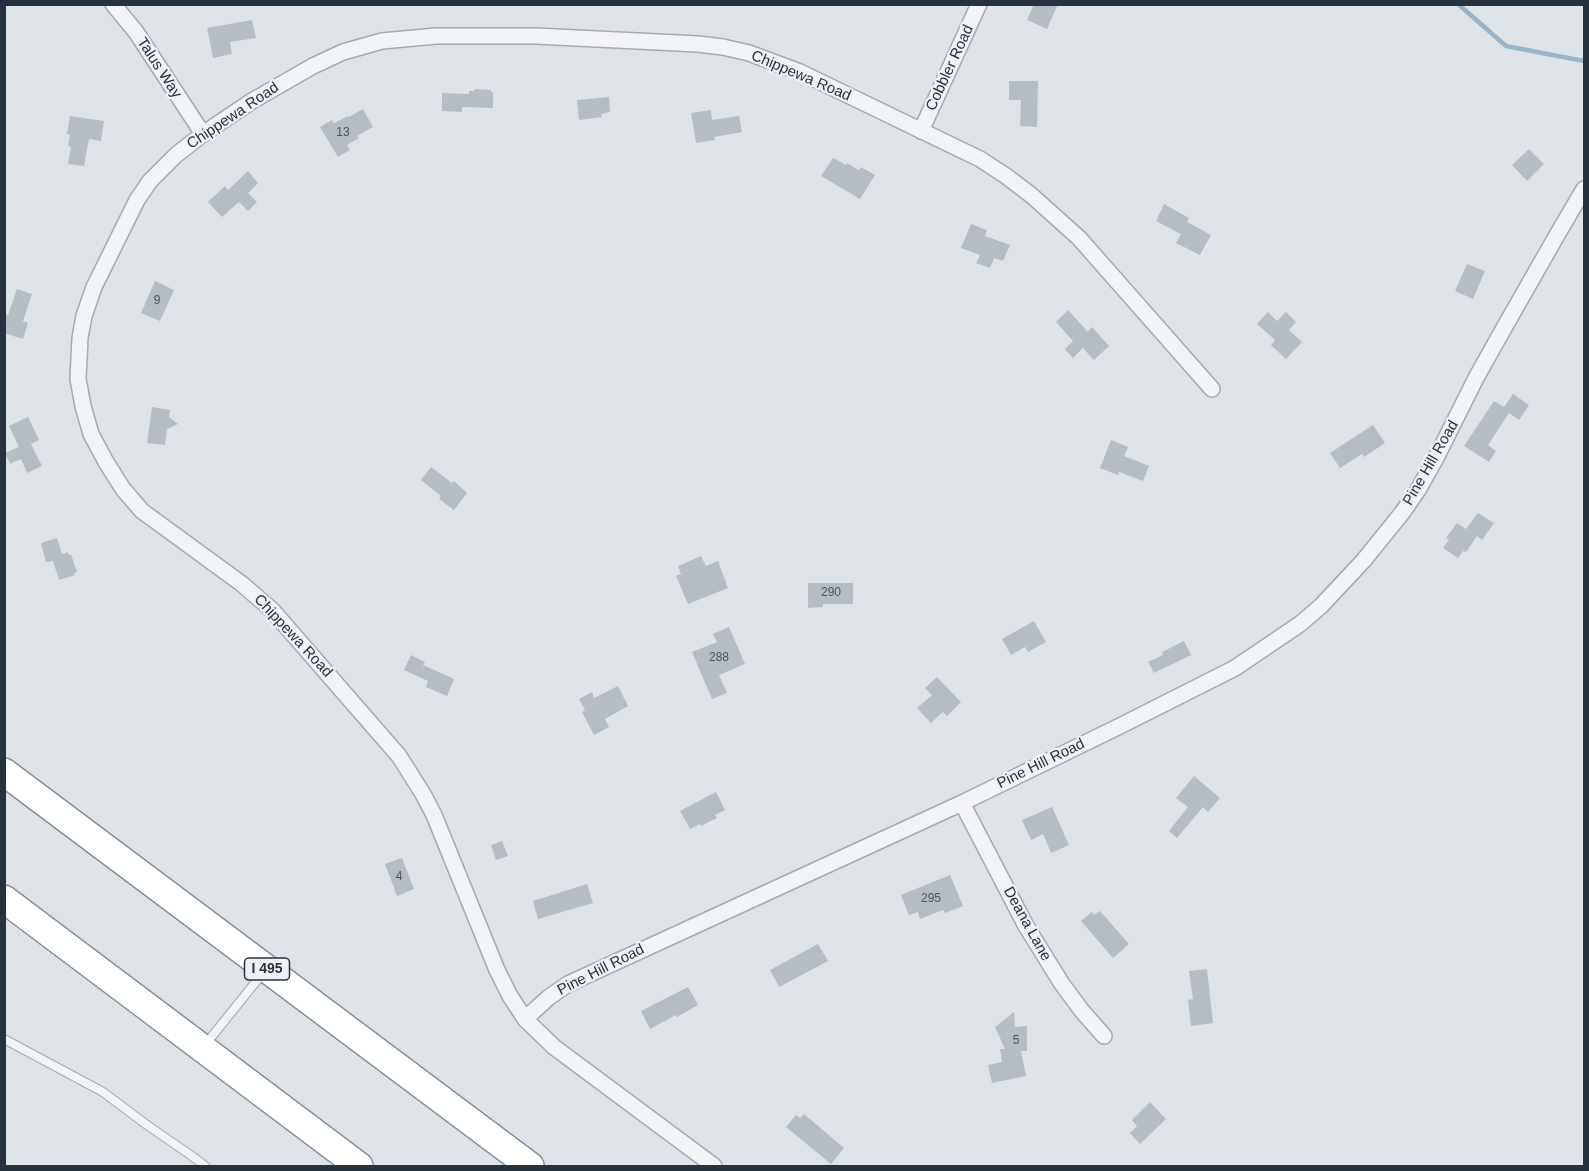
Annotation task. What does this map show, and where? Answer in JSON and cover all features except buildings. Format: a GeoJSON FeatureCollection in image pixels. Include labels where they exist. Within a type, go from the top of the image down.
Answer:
{"type":"FeatureCollection","features":[{"type":"Feature","properties":{"kind":"highway","name":"I 495"},"geometry":{"type":"LineString","coordinates":[[4,772],[530,1167]]}},
{"type":"Feature","properties":{"kind":"highway"},"geometry":{"type":"LineString","coordinates":[[4,899],[359,1167]]}},
{"type":"Feature","properties":{"kind":"street","name":"Talus Way"},"geometry":{"type":"LineString","coordinates":[[113,4],[136,32],[203,134]]}},
{"type":"Feature","properties":{"kind":"street","name":"Cobbler Road"},"geometry":{"type":"LineString","coordinates":[[921,131],[979,4]]}},
{"type":"Feature","properties":{"kind":"street","name":"Chippewa Road"},"geometry":{"type":"LineString","coordinates":[[525,1019],[497,970],[434,815],[399,756],[272,610],[242,584],[156,522],[132,501],[110,470],[91,434],[80,392],[78,364],[81,327],[99,278],[143,191],[166,164],[203,134],[252,101],[313,66],[343,52],[382,41],[436,36],[536,36],[723,47],[774,61],[980,159],[1006,176],[1039,201],[1078,238],[1212,389]]}},
{"type":"Feature","properties":{"kind":"street","name":"Pine Hill Road"},"geometry":{"type":"LineString","coordinates":[[525,1019],[558,990],[574,981],[962,803],[1213,680],[1235,668],[1300,624],[1321,606],[1370,552],[1418,490],[1476,378],[1584,189]]}},
{"type":"Feature","properties":{"kind":"street","name":"Deana Lane"},"geometry":{"type":"LineString","coordinates":[[962,803],[1026,926],[1062,984],[1104,1036]]}},
{"type":"Feature","properties":{"kind":"street"},"geometry":{"type":"LineString","coordinates":[[525,1019],[554,1047],[714,1167]]}},
{"type":"Feature","properties":{"kind":"lane"},"geometry":{"type":"LineString","coordinates":[[202,1048],[267,969]]}},
{"type":"Feature","properties":{"kind":"lane"},"geometry":{"type":"LineString","coordinates":[[4,1039],[103,1092],[205,1167]]}},
{"type":"Feature","properties":{"kind":"waterway"},"geometry":{"type":"LineString","coordinates":[[1458,4],[1506,46],[1584,61]]}}]}
